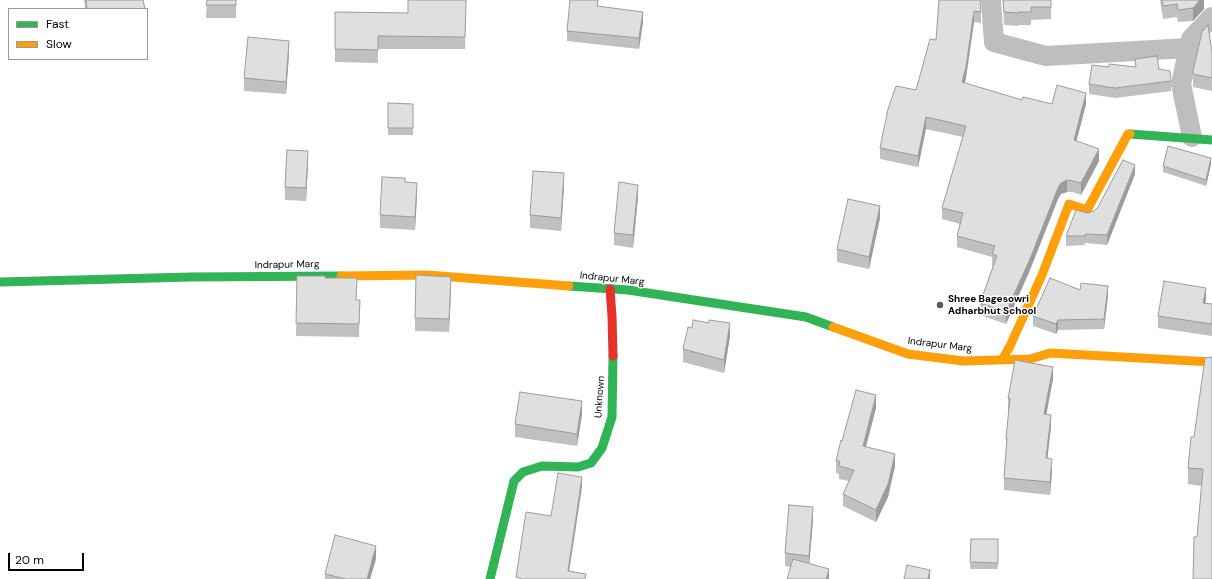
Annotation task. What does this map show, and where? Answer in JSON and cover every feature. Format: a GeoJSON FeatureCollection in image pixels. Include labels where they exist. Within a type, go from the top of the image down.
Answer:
{"type":"FeatureCollection","features":[{"type":"Feature","properties":{"kind":"street"},"geometry":{"type":"LineString","coordinates":[[991,0],[994,42],[1046,56],[1189,48]]}},
{"type":"Feature","properties":{"kind":"street"},"geometry":{"type":"LineString","coordinates":[[1192,138],[1181,84],[1191,39],[1212,17]]}},
{"type":"Feature","properties":{"kind":"street"},"geometry":{"type":"LineString","coordinates":[[1002,360],[1010,346],[1042,275],[1069,204],[1087,210],[1128,134],[1212,140]]}},
{"type":"Feature","properties":{"kind":"street","name":"Indrapur Marg"},"geometry":{"type":"LineString","coordinates":[[0,282],[191,277],[428,274],[628,290],[806,317],[908,354],[963,361],[1030,359],[1050,353],[1212,362]]}},
{"type":"Feature","properties":{"kind":"street","name":"Unknown"},"geometry":{"type":"LineString","coordinates":[[490,579],[514,481],[523,472],[542,466],[578,467],[591,463],[602,448],[612,417],[612,323],[610,289]]}},
{"type":"Feature","properties":{"kind":"building"},"geometry":{"type":"Polygon","coordinates":[[[86,0],[143,0],[145,8],[87,8],[86,0]]]}},
{"type":"Feature","properties":{"kind":"building"},"geometry":{"type":"Polygon","coordinates":[[[207,0],[236,0],[236,5],[206,5],[207,0]]]}},
{"type":"Feature","properties":{"kind":"building"},"geometry":{"type":"Polygon","coordinates":[[[408,0],[466,0],[465,37],[378,36],[378,50],[335,49],[335,12],[408,13],[408,0]]]}},
{"type":"Feature","properties":{"kind":"building"},"geometry":{"type":"Polygon","coordinates":[[[570,0],[598,0],[597,6],[643,12],[639,38],[567,31],[570,0]]]}},
{"type":"Feature","properties":{"kind":"building"},"geometry":{"type":"Polygon","coordinates":[[[939,0],[980,0],[981,12],[974,11],[966,67],[962,82],[1022,100],[1023,97],[1052,104],[1057,85],[1086,93],[1074,140],[1099,149],[1081,183],[1067,180],[1061,183],[1058,188],[1030,259],[1006,312],[980,303],[997,256],[992,254],[995,246],[957,236],[963,213],[942,208],[966,126],[926,117],[918,156],[880,148],[888,109],[896,86],[916,90],[930,39],[936,40],[939,0]]]}},
{"type":"Feature","properties":{"kind":"building"},"geometry":{"type":"Polygon","coordinates":[[[1003,0],[1051,0],[1051,7],[1031,7],[1031,12],[1004,12],[1003,0]]]}},
{"type":"Feature","properties":{"kind":"building"},"geometry":{"type":"Polygon","coordinates":[[[1162,0],[1200,0],[1193,8],[1178,10],[1177,4],[1163,6],[1162,0]]]}},
{"type":"Feature","properties":{"kind":"building"},"geometry":{"type":"Polygon","coordinates":[[[1208,25],[1212,52],[1212,78],[1193,74],[1202,32],[1208,25]]]}},
{"type":"Feature","properties":{"kind":"building"},"geometry":{"type":"Polygon","coordinates":[[[248,37],[289,41],[286,82],[244,78],[248,37]]]}},
{"type":"Feature","properties":{"kind":"building"},"geometry":{"type":"Polygon","coordinates":[[[1157,56],[1159,69],[1170,71],[1171,81],[1115,88],[1089,84],[1092,65],[1109,67],[1109,64],[1136,67],[1135,59],[1157,56]]]}},
{"type":"Feature","properties":{"kind":"building"},"geometry":{"type":"Polygon","coordinates":[[[388,103],[413,104],[413,128],[388,128],[388,103]]]}},
{"type":"Feature","properties":{"kind":"building"},"geometry":{"type":"Polygon","coordinates":[[[1168,146],[1211,158],[1206,180],[1163,166],[1168,146]]]}},
{"type":"Feature","properties":{"kind":"building"},"geometry":{"type":"Polygon","coordinates":[[[287,150],[308,151],[306,188],[285,187],[287,150]]]}},
{"type":"Feature","properties":{"kind":"building"},"geometry":{"type":"Polygon","coordinates":[[[1123,160],[1135,165],[1107,235],[1085,234],[1085,236],[1066,236],[1076,210],[1088,213],[1094,211],[1098,207],[1123,160]]]}},
{"type":"Feature","properties":{"kind":"building"},"geometry":{"type":"Polygon","coordinates":[[[533,171],[564,173],[561,218],[530,215],[533,171]]]}},
{"type":"Feature","properties":{"kind":"building"},"geometry":{"type":"Polygon","coordinates":[[[382,177],[405,178],[405,182],[417,183],[415,217],[380,215],[382,177]]]}},
{"type":"Feature","properties":{"kind":"building"},"geometry":{"type":"Polygon","coordinates":[[[619,182],[638,185],[633,235],[614,233],[619,182]]]}},
{"type":"Feature","properties":{"kind":"building"},"geometry":{"type":"Polygon","coordinates":[[[848,199],[880,206],[869,257],[837,249],[848,199]]]}},
{"type":"Feature","properties":{"kind":"building"},"geometry":{"type":"Polygon","coordinates":[[[416,275],[451,277],[449,319],[415,318],[416,275]]]}},
{"type":"Feature","properties":{"kind":"building"},"geometry":{"type":"Polygon","coordinates":[[[297,276],[357,278],[356,300],[360,300],[359,324],[296,323],[297,276]]]}},
{"type":"Feature","properties":{"kind":"building"},"geometry":{"type":"Polygon","coordinates":[[[1050,278],[1080,290],[1081,283],[1108,286],[1104,319],[1058,320],[1056,324],[1033,316],[1050,278]]]}},
{"type":"Feature","properties":{"kind":"building"},"geometry":{"type":"Polygon","coordinates":[[[1164,281],[1206,288],[1203,303],[1212,304],[1212,324],[1158,316],[1164,281]]]}},
{"type":"Feature","properties":{"kind":"building"},"geometry":{"type":"Polygon","coordinates":[[[693,320],[709,323],[709,320],[730,323],[724,360],[683,349],[688,327],[692,328],[693,320]]]}},
{"type":"Feature","properties":{"kind":"building"},"geometry":{"type":"Polygon","coordinates":[[[1212,357],[1212,579],[1193,579],[1194,537],[1197,537],[1203,469],[1188,468],[1191,437],[1194,437],[1205,358],[1212,357]]]}},
{"type":"Feature","properties":{"kind":"building"},"geometry":{"type":"Polygon","coordinates":[[[1015,360],[1053,367],[1044,414],[1051,415],[1046,458],[1052,459],[1050,482],[1004,478],[1010,398],[1008,398],[1015,360]]]}},
{"type":"Feature","properties":{"kind":"building"},"geometry":{"type":"Polygon","coordinates":[[[856,390],[876,395],[863,446],[895,454],[888,484],[876,510],[843,494],[854,470],[839,466],[840,461],[836,461],[856,390]]]}},
{"type":"Feature","properties":{"kind":"building"},"geometry":{"type":"Polygon","coordinates":[[[520,392],[582,401],[577,434],[515,424],[520,392]]]}},
{"type":"Feature","properties":{"kind":"building"},"geometry":{"type":"Polygon","coordinates":[[[558,473],[582,477],[568,571],[586,574],[585,579],[522,579],[516,577],[526,512],[551,516],[558,473]]]}},
{"type":"Feature","properties":{"kind":"building"},"geometry":{"type":"Polygon","coordinates":[[[789,505],[813,507],[809,556],[785,553],[789,505]]]}},
{"type":"Feature","properties":{"kind":"building"},"geometry":{"type":"Polygon","coordinates":[[[335,535],[376,546],[367,579],[346,579],[325,574],[335,535]]]}},
{"type":"Feature","properties":{"kind":"building"},"geometry":{"type":"Polygon","coordinates":[[[971,539],[998,539],[998,563],[970,562],[971,539]]]}},
{"type":"Feature","properties":{"kind":"building"},"geometry":{"type":"Polygon","coordinates":[[[793,559],[829,569],[826,579],[787,579],[793,559]]]}},
{"type":"Feature","properties":{"kind":"building"},"geometry":{"type":"Polygon","coordinates":[[[907,565],[930,570],[928,579],[904,579],[907,565]]]}},
{"type":"Feature","properties":{"kind":"traffic: fast"},"geometry":{"type":"LineString","coordinates":[[1130,134],[1212,140]]}},
{"type":"Feature","properties":{"kind":"traffic: fast"},"geometry":{"type":"LineString","coordinates":[[0,282],[191,277],[341,276]]}},
{"type":"Feature","properties":{"kind":"traffic: fast"},"geometry":{"type":"LineString","coordinates":[[569,286],[628,290],[806,317],[833,327]]}},
{"type":"Feature","properties":{"kind":"traffic: fast"},"geometry":{"type":"LineString","coordinates":[[490,579],[514,481],[523,472],[542,466],[578,467],[591,463],[602,448],[612,417],[613,356]]}},
{"type":"Feature","properties":{"kind":"traffic: slow"},"geometry":{"type":"LineString","coordinates":[[1002,360],[1010,346],[1042,275],[1069,204],[1087,210],[1128,134],[1130,134]]}},
{"type":"Feature","properties":{"kind":"traffic: slow"},"geometry":{"type":"LineString","coordinates":[[341,276],[427,275],[569,286]]}},
{"type":"Feature","properties":{"kind":"traffic: slow"},"geometry":{"type":"LineString","coordinates":[[833,327],[908,354],[963,361],[1030,359],[1050,353],[1212,362]]}},
{"type":"Feature","properties":{"kind":"traffic: jam"},"geometry":{"type":"LineString","coordinates":[[610,289],[613,356]]}},
{"type":"Feature","properties":{"kind":"place","name":"Shree Bagesowri Adharbhut School"},"geometry":{"type":"Point","coordinates":[940,305]}}]}
